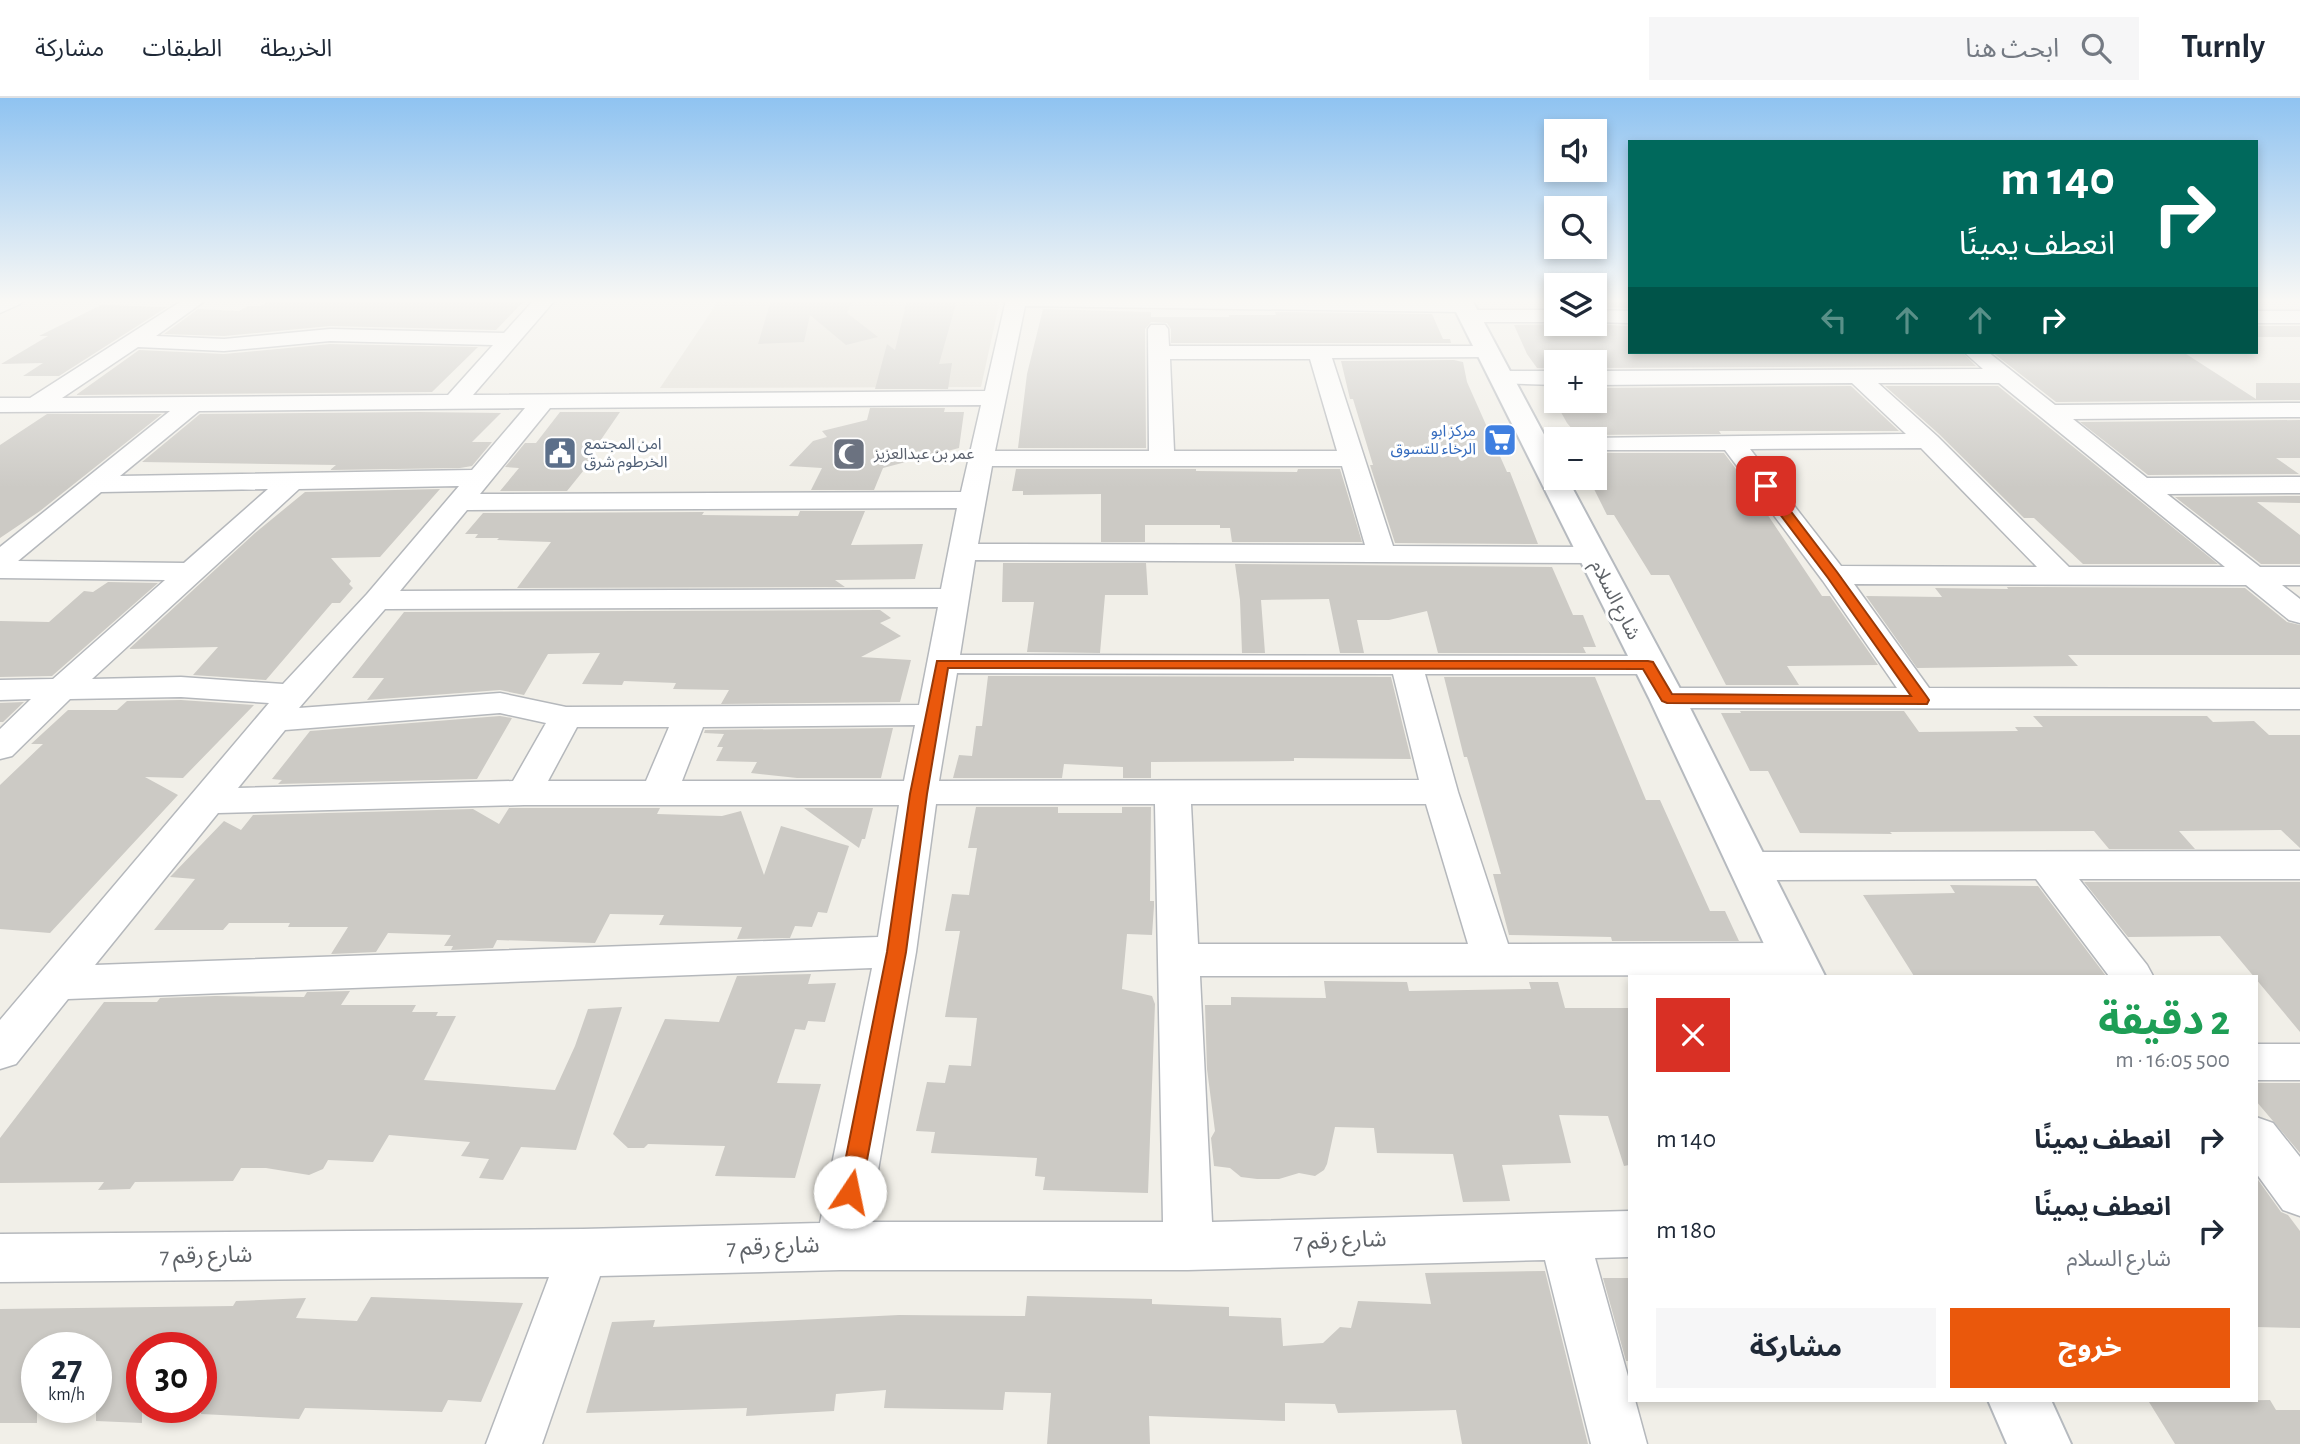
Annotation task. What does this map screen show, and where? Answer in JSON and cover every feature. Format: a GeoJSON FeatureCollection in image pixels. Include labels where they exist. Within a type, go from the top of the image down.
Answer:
{"type":"FeatureCollection","features":[{"type":"Feature","properties":{"kind":"street"},"geometry":{"type":"LineString","coordinates":[[0,428],[101,363]]}},
{"type":"Feature","properties":{"kind":"street"},"geometry":{"type":"LineString","coordinates":[[453,402],[488,363]]}},
{"type":"Feature","properties":{"kind":"street"},"geometry":{"type":"LineString","coordinates":[[840,1246],[897,952],[919,794],[954,598],[1002,363]]}},
{"type":"Feature","properties":{"kind":"street"},"geometry":{"type":"LineString","coordinates":[[1160,363],[1162,458]]}},
{"type":"Feature","properties":{"kind":"street"},"geometry":{"type":"LineString","coordinates":[[1322,363],[1382,555]]}},
{"type":"Feature","properties":{"kind":"street"},"geometry":{"type":"LineString","coordinates":[[1462,363],[1494,365],[1544,375]]}},
{"type":"Feature","properties":{"kind":"street"},"geometry":{"type":"LineString","coordinates":[[1989,363],[2300,614]]}},
{"type":"Feature","properties":{"kind":"street","name":"شارع السلام"},"geometry":{"type":"LineString","coordinates":[[1494,365],[1544,441]]}},
{"type":"Feature","properties":{"kind":"street"},"geometry":{"type":"LineString","coordinates":[[1857,376],[1928,441],[2061,575]]}},
{"type":"Feature","properties":{"kind":"street"},"geometry":{"type":"LineString","coordinates":[[1607,378],[2005,376]]}},
{"type":"Feature","properties":{"kind":"street"},"geometry":{"type":"LineString","coordinates":[[0,405],[994,398]]}},
{"type":"Feature","properties":{"kind":"street"},"geometry":{"type":"LineString","coordinates":[[6,1033],[54,983],[283,707],[377,600],[542,402]]}},
{"type":"Feature","properties":{"kind":"street"},"geometry":{"type":"LineString","coordinates":[[0,561],[192,405]]}},
{"type":"Feature","properties":{"kind":"street"},"geometry":{"type":"LineString","coordinates":[[2051,412],[2300,410]]}},
{"type":"Feature","properties":{"kind":"street"},"geometry":{"type":"LineString","coordinates":[[1607,443],[1928,441]]}},
{"type":"Feature","properties":{"kind":"street"},"geometry":{"type":"LineString","coordinates":[[1732,442],[1833,575],[1921,700]]}},
{"type":"Feature","properties":{"kind":"street"},"geometry":{"type":"LineString","coordinates":[[982,458],[1353,459]]}},
{"type":"Feature","properties":{"kind":"street"},"geometry":{"type":"LineString","coordinates":[[93,484],[293,480],[470,490],[972,500]]}},
{"type":"Feature","properties":{"kind":"street"},"geometry":{"type":"LineString","coordinates":[[0,748],[59,691],[293,480]]}},
{"type":"Feature","properties":{"kind":"street"},"geometry":{"type":"LineString","coordinates":[[2144,486],[2300,485]]}},
{"type":"Feature","properties":{"kind":"street","name":"شارع السلام"},"geometry":{"type":"LineString","coordinates":[[1565,490],[1592,555],[1667,698],[1798,967]]}},
{"type":"Feature","properties":{"kind":"street"},"geometry":{"type":"LineString","coordinates":[[964,552],[1592,555]]}},
{"type":"Feature","properties":{"kind":"street"},"geometry":{"type":"LineString","coordinates":[[0,569],[191,572]]}},
{"type":"Feature","properties":{"kind":"street"},"geometry":{"type":"LineString","coordinates":[[1833,575],[2300,576]]}},
{"type":"Feature","properties":{"kind":"street"},"geometry":{"type":"LineString","coordinates":[[377,600],[954,598]]}},
{"type":"Feature","properties":{"kind":"street"},"geometry":{"type":"LineString","coordinates":[[942,664],[1648,665]]}},
{"type":"Feature","properties":{"kind":"street"},"geometry":{"type":"LineString","coordinates":[[1406,664],[1440,792],[1493,959]]}},
{"type":"Feature","properties":{"kind":"street"},"geometry":{"type":"LineString","coordinates":[[0,690],[181,687],[283,707],[500,703],[566,717],[933,715]]}},
{"type":"Feature","properties":{"kind":"street"},"geometry":{"type":"LineString","coordinates":[[1667,698],[2300,699]]}},
{"type":"Feature","properties":{"kind":"street"},"geometry":{"type":"LineString","coordinates":[[659,793],[690,716]]}},
{"type":"Feature","properties":{"kind":"street"},"geometry":{"type":"LineString","coordinates":[[524,793],[566,717]]}},
{"type":"Feature","properties":{"kind":"street"},"geometry":{"type":"LineString","coordinates":[[206,801],[524,793],[1440,792]]}},
{"type":"Feature","properties":{"kind":"street"},"geometry":{"type":"LineString","coordinates":[[1173,793],[1188,1246]]}},
{"type":"Feature","properties":{"kind":"street"},"geometry":{"type":"LineString","coordinates":[[1748,866],[2300,865]]}},
{"type":"Feature","properties":{"kind":"street"},"geometry":{"type":"LineString","coordinates":[[2048,867],[2131,975]]}},
{"type":"Feature","properties":{"kind":"street"},"geometry":{"type":"LineString","coordinates":[[54,983],[897,952]]}},
{"type":"Feature","properties":{"kind":"street"},"geometry":{"type":"LineString","coordinates":[[1177,960],[1493,959],[1798,967]]}},
{"type":"Feature","properties":{"kind":"street"},"geometry":{"type":"LineString","coordinates":[[2258,1062],[2300,1062]]}},
{"type":"Feature","properties":{"kind":"street"},"geometry":{"type":"LineString","coordinates":[[2258,1140],[2300,1194]]}},
{"type":"Feature","properties":{"kind":"street","name":"شارع رقم 7"},"geometry":{"type":"LineString","coordinates":[[0,1258],[583,1253],[840,1246],[1188,1246],[1628,1234]]}},
{"type":"Feature","properties":{"kind":"street"},"geometry":{"type":"LineString","coordinates":[[1563,1235],[1619,1444]]}},
{"type":"Feature","properties":{"kind":"street"},"geometry":{"type":"LineString","coordinates":[[514,1444],[583,1253]]}},
{"type":"Feature","properties":{"kind":"street"},"geometry":{"type":"LineString","coordinates":[[2019,1402],[2040,1444]]}},
{"type":"Feature","properties":{"kind":"shaded area"},"geometry":{"type":"Polygon","coordinates":[[[677,363],[986,363],[981,387],[660,388],[677,363]]]}},
{"type":"Feature","properties":{"kind":"building"},"geometry":{"type":"Polygon","coordinates":[[[3,363],[80,363],[59,376],[23,376],[43,363],[1,364],[3,363]]]}},
{"type":"Feature","properties":{"kind":"building"},"geometry":{"type":"Polygon","coordinates":[[[121,363],[462,363],[432,392],[76,395],[121,363]]]}},
{"type":"Feature","properties":{"kind":"building"},"geometry":{"type":"Polygon","coordinates":[[[882,363],[952,363],[948,389],[875,389],[882,363]]]}},
{"type":"Feature","properties":{"kind":"building"},"geometry":{"type":"Polygon","coordinates":[[[1030,363],[1145,363],[1146,448],[1018,448],[1030,363]]]}},
{"type":"Feature","properties":{"kind":"building"},"geometry":{"type":"Polygon","coordinates":[[[1341,363],[1463,363],[1467,382],[1507,472],[1510,472],[1538,544],[1395,543],[1370,465],[1373,465],[1353,399],[1350,399],[1341,363]]]}},
{"type":"Feature","properties":{"kind":"building"},"geometry":{"type":"Polygon","coordinates":[[[1533,363],[1544,363],[1544,368],[1537,368],[1533,363]]]}},
{"type":"Feature","properties":{"kind":"building"},"geometry":{"type":"Polygon","coordinates":[[[1607,363],[1973,363],[1976,366],[1607,368],[1607,363]]]}},
{"type":"Feature","properties":{"kind":"building"},"geometry":{"type":"Polygon","coordinates":[[[2006,363],[2200,363],[2256,399],[2256,383],[2300,383],[2300,400],[2056,402],[2006,363]]]}},
{"type":"Feature","properties":{"kind":"building"},"geometry":{"type":"Polygon","coordinates":[[[1851,386],[1899,431],[1719,431],[1721,434],[1607,435],[1607,427],[1570,427],[1561,413],[1607,413],[1607,388],[1851,386]]]}},
{"type":"Feature","properties":{"kind":"building"},"geometry":{"type":"Polygon","coordinates":[[[1885,386],[1998,386],[2218,564],[2083,564],[2034,518],[2024,518],[1939,434],[1885,386]]]}},
{"type":"Feature","properties":{"kind":"building"},"geometry":{"type":"Polygon","coordinates":[[[870,408],[945,408],[944,412],[964,412],[959,448],[883,468],[874,490],[811,490],[822,468],[789,466],[813,441],[827,437],[822,431],[867,420],[870,408]]]}},
{"type":"Feature","properties":{"kind":"building"},"geometry":{"type":"Polygon","coordinates":[[[560,412],[620,412],[587,460],[592,460],[567,491],[500,491],[519,468],[505,467],[525,443],[536,443],[560,412]]]}},
{"type":"Feature","properties":{"kind":"building"},"geometry":{"type":"Polygon","coordinates":[[[501,413],[472,442],[492,442],[472,466],[460,468],[330,470],[336,465],[142,462],[200,414],[501,413]]]}},
{"type":"Feature","properties":{"kind":"building"},"geometry":{"type":"Polygon","coordinates":[[[47,414],[162,414],[40,511],[0,538],[0,445],[47,414]]]}},
{"type":"Feature","properties":{"kind":"building"},"geometry":{"type":"Polygon","coordinates":[[[2300,420],[2300,458],[2276,458],[2299,474],[2148,475],[2080,422],[2300,420]]]}},
{"type":"Feature","properties":{"kind":"building"},"geometry":{"type":"Polygon","coordinates":[[[1607,453],[1724,453],[1765,508],[1822,596],[1830,596],[1878,665],[1787,666],[1799,685],[1726,685],[1669,575],[1651,575],[1614,515],[1607,515],[1594,490],[1607,490],[1607,453]]]}},
{"type":"Feature","properties":{"kind":"building"},"geometry":{"type":"Polygon","coordinates":[[[1016,469],[1297,472],[1298,469],[1340,469],[1362,542],[1232,542],[1230,528],[1220,528],[1220,525],[1145,525],[1145,542],[1101,542],[1101,494],[1023,495],[1023,491],[1012,491],[1016,469]]]}},
{"type":"Feature","properties":{"kind":"building"},"geometry":{"type":"Polygon","coordinates":[[[440,489],[380,557],[331,558],[351,581],[349,584],[353,588],[340,603],[332,603],[266,680],[193,675],[218,647],[129,649],[255,533],[305,492],[440,489]]]}},
{"type":"Feature","properties":{"kind":"building"},"geometry":{"type":"Polygon","coordinates":[[[2300,496],[2300,503],[2257,502],[2300,535],[2300,564],[2261,564],[2175,497],[2300,496]]]}},
{"type":"Feature","properties":{"kind":"building"},"geometry":{"type":"Polygon","coordinates":[[[800,511],[865,511],[851,545],[923,544],[915,579],[835,580],[845,587],[517,588],[551,542],[475,538],[478,534],[465,534],[483,513],[704,512],[702,515],[798,516],[800,511]]]}},
{"type":"Feature","properties":{"kind":"building"},"geometry":{"type":"Polygon","coordinates":[[[1003,563],[1146,563],[1148,595],[1105,595],[1100,653],[1027,652],[1034,602],[1002,602],[1003,563]]]}},
{"type":"Feature","properties":{"kind":"building"},"geometry":{"type":"Polygon","coordinates":[[[1235,564],[1552,567],[1573,615],[1583,615],[1596,647],[1583,647],[1586,653],[1438,653],[1427,611],[1389,620],[1357,620],[1364,653],[1340,653],[1329,599],[1261,600],[1265,653],[1242,653],[1240,600],[1235,564]]]}},
{"type":"Feature","properties":{"kind":"building"},"geometry":{"type":"Polygon","coordinates":[[[108,582],[158,583],[52,676],[0,677],[0,621],[49,622],[84,591],[93,592],[108,582]]]}},
{"type":"Feature","properties":{"kind":"building"},"geometry":{"type":"Polygon","coordinates":[[[2007,587],[2245,588],[2287,622],[2300,625],[2300,655],[2068,655],[2078,666],[1917,668],[1866,596],[1942,597],[1935,588],[2008,589],[2007,587]]]}},
{"type":"Feature","properties":{"kind":"building"},"geometry":{"type":"Polygon","coordinates":[[[880,610],[891,618],[880,623],[901,636],[861,657],[911,660],[900,702],[721,704],[729,690],[673,689],[676,683],[624,681],[622,685],[582,684],[600,653],[548,654],[524,695],[500,690],[367,700],[384,678],[352,678],[404,612],[880,610]]]}},
{"type":"Feature","properties":{"kind":"building"},"geometry":{"type":"Polygon","coordinates":[[[988,676],[1391,677],[1411,759],[1294,758],[1294,761],[1151,762],[1151,778],[1123,778],[1123,767],[1064,764],[1062,778],[953,778],[959,755],[972,756],[976,726],[982,726],[988,676]]]}},
{"type":"Feature","properties":{"kind":"building"},"geometry":{"type":"Polygon","coordinates":[[[1444,677],[1595,677],[1646,800],[1660,800],[1710,911],[1725,911],[1739,941],[1612,941],[1611,937],[1509,935],[1493,874],[1501,874],[1467,757],[1464,757],[1444,677]]]}},
{"type":"Feature","properties":{"kind":"building"},"geometry":{"type":"Polygon","coordinates":[[[181,700],[254,705],[183,778],[145,777],[178,795],[50,933],[0,929],[0,785],[43,744],[31,744],[68,710],[117,710],[127,701],[181,700]]]}},
{"type":"Feature","properties":{"kind":"building"},"geometry":{"type":"Polygon","coordinates":[[[24,702],[3,722],[0,722],[0,703],[24,702]]]}},
{"type":"Feature","properties":{"kind":"building"},"geometry":{"type":"Polygon","coordinates":[[[1740,711],[1904,711],[1919,732],[2018,731],[2015,727],[2043,727],[2033,716],[2207,716],[2213,722],[2254,721],[2269,735],[2300,735],[2300,848],[2281,830],[2179,831],[2195,849],[2109,849],[2094,831],[1800,833],[1768,771],[1750,771],[1721,713],[1741,713],[1740,711]]]}},
{"type":"Feature","properties":{"kind":"building"},"geometry":{"type":"Polygon","coordinates":[[[500,716],[512,718],[477,779],[278,784],[282,780],[272,779],[310,731],[500,716]]]}},
{"type":"Feature","properties":{"kind":"building"},"geometry":{"type":"Polygon","coordinates":[[[893,728],[881,778],[797,778],[751,773],[757,762],[716,761],[723,747],[717,747],[724,734],[704,733],[705,730],[893,728]]]}},
{"type":"Feature","properties":{"kind":"building"},"geometry":{"type":"Polygon","coordinates":[[[976,807],[1058,807],[1058,813],[1122,813],[1122,807],[1151,807],[1150,901],[1154,901],[1152,935],[1127,934],[1122,989],[1152,996],[1155,1004],[1148,1193],[1043,1190],[1045,1177],[1035,1176],[1037,1158],[931,1153],[935,1132],[916,1131],[927,1082],[945,1083],[949,1065],[971,1066],[977,1018],[945,1017],[960,931],[945,931],[952,894],[969,895],[977,848],[968,848],[976,807]]]}},
{"type":"Feature","properties":{"kind":"building"},"geometry":{"type":"Polygon","coordinates":[[[509,808],[660,808],[657,814],[722,816],[741,811],[764,875],[781,826],[849,846],[827,913],[818,912],[812,927],[795,926],[790,938],[737,939],[742,927],[659,925],[664,915],[610,914],[595,943],[497,940],[493,948],[451,950],[453,946],[444,946],[451,935],[388,933],[376,952],[331,954],[348,927],[229,923],[223,930],[154,930],[195,879],[170,877],[224,821],[241,830],[253,815],[473,809],[499,824],[509,808]]]}},
{"type":"Feature","properties":{"kind":"building"},"geometry":{"type":"Polygon","coordinates":[[[804,808],[873,808],[865,839],[862,839],[859,848],[804,808]]]}},
{"type":"Feature","properties":{"kind":"building"},"geometry":{"type":"Polygon","coordinates":[[[2084,882],[2300,882],[2300,1032],[2258,982],[2258,975],[2252,975],[2220,936],[2128,937],[2084,882]]]}},
{"type":"Feature","properties":{"kind":"building"},"geometry":{"type":"Polygon","coordinates":[[[1950,885],[2038,886],[2105,975],[1913,975],[1863,895],[1955,893],[1950,885]]]}},
{"type":"Feature","properties":{"kind":"building"},"geometry":{"type":"Polygon","coordinates":[[[811,974],[808,984],[836,983],[825,1022],[808,1021],[805,1030],[795,1029],[777,1083],[821,1084],[795,1178],[715,1176],[725,1146],[648,1144],[644,1148],[628,1148],[613,1134],[665,1019],[719,1022],[737,976],[811,974]]]}},
{"type":"Feature","properties":{"kind":"building"},"geometry":{"type":"Polygon","coordinates":[[[1324,981],[1407,982],[1409,991],[1531,989],[1529,982],[1558,982],[1565,1008],[1628,1008],[1628,1165],[1624,1166],[1608,1116],[1559,1115],[1571,1163],[1502,1165],[1510,1201],[1463,1202],[1453,1154],[1377,1153],[1374,1128],[1335,1127],[1327,1164],[1324,1170],[1315,1176],[1299,1173],[1279,1179],[1257,1179],[1241,1177],[1230,1168],[1214,1166],[1211,1138],[1215,1131],[1207,1069],[1205,1005],[1231,1005],[1231,997],[1326,998],[1324,981]]]}},
{"type":"Feature","properties":{"kind":"building"},"geometry":{"type":"Polygon","coordinates":[[[350,991],[341,1005],[416,1005],[412,1012],[438,1012],[436,1016],[456,1016],[424,1080],[555,1090],[588,1009],[622,1007],[576,1150],[521,1147],[503,1180],[479,1178],[489,1159],[461,1156],[470,1142],[389,1135],[373,1162],[328,1160],[323,1169],[309,1175],[266,1168],[241,1168],[233,1181],[135,1182],[130,1189],[98,1190],[104,1182],[0,1183],[0,1138],[104,1002],[157,1002],[160,998],[215,996],[304,997],[307,992],[350,991]]]}},
{"type":"Feature","properties":{"kind":"building"},"geometry":{"type":"Polygon","coordinates":[[[2258,1083],[2300,1083],[2300,1153],[2258,1103],[2258,1083]]]}},
{"type":"Feature","properties":{"kind":"building"},"geometry":{"type":"Polygon","coordinates":[[[2258,1180],[2281,1212],[2288,1215],[2300,1231],[2300,1328],[2258,1327],[2258,1180]]]}},
{"type":"Feature","properties":{"kind":"building"},"geometry":{"type":"Polygon","coordinates":[[[1545,1271],[1588,1444],[1462,1444],[1456,1410],[1338,1413],[1335,1404],[1285,1403],[1285,1421],[1149,1416],[1150,1444],[1047,1444],[1051,1393],[1005,1392],[1003,1410],[884,1408],[886,1390],[836,1394],[834,1411],[746,1416],[747,1408],[586,1413],[612,1322],[655,1320],[653,1327],[899,1315],[1025,1316],[1027,1296],[1152,1299],[1152,1304],[1229,1307],[1229,1316],[1281,1318],[1283,1346],[1323,1343],[1340,1327],[1351,1328],[1358,1301],[1431,1304],[1425,1273],[1545,1271]]]}},
{"type":"Feature","properties":{"kind":"building"},"geometry":{"type":"Polygon","coordinates":[[[1603,1278],[1628,1278],[1626,1361],[1603,1278]]]}},
{"type":"Feature","properties":{"kind":"building"},"geometry":{"type":"Polygon","coordinates":[[[371,1297],[523,1303],[481,1402],[448,1400],[442,1412],[305,1408],[299,1419],[217,1415],[217,1332],[126,1332],[126,1422],[112,1422],[112,1332],[21,1332],[21,1423],[0,1423],[0,1309],[233,1306],[236,1301],[306,1298],[296,1318],[357,1321],[371,1297]]]}},
{"type":"Feature","properties":{"kind":"building"},"geometry":{"type":"Polygon","coordinates":[[[2270,1400],[2276,1410],[2300,1410],[2300,1444],[2175,1444],[2149,1402],[2258,1402],[2270,1400]]]}},
{"type":"Feature","properties":{"kind":"place","name":"مركز ابو الرخاء للتسوق"},"geometry":{"type":"Point","coordinates":[1500,440]}},
{"type":"Feature","properties":{"kind":"place","name":"امن المجتمع الخرطوم شرق"},"geometry":{"type":"Point","coordinates":[560,453]}},
{"type":"Feature","properties":{"kind":"place","name":"عمر بن عبدالعزيز"},"geometry":{"type":"Point","coordinates":[849,454]}},
{"type":"Feature","properties":{"kind":"route"},"geometry":{"type":"LineString","coordinates":[[850,1192],[897,952],[919,794],[942,664],[1648,665],[1667,698],[1921,700],[1766,486]]}}]}
